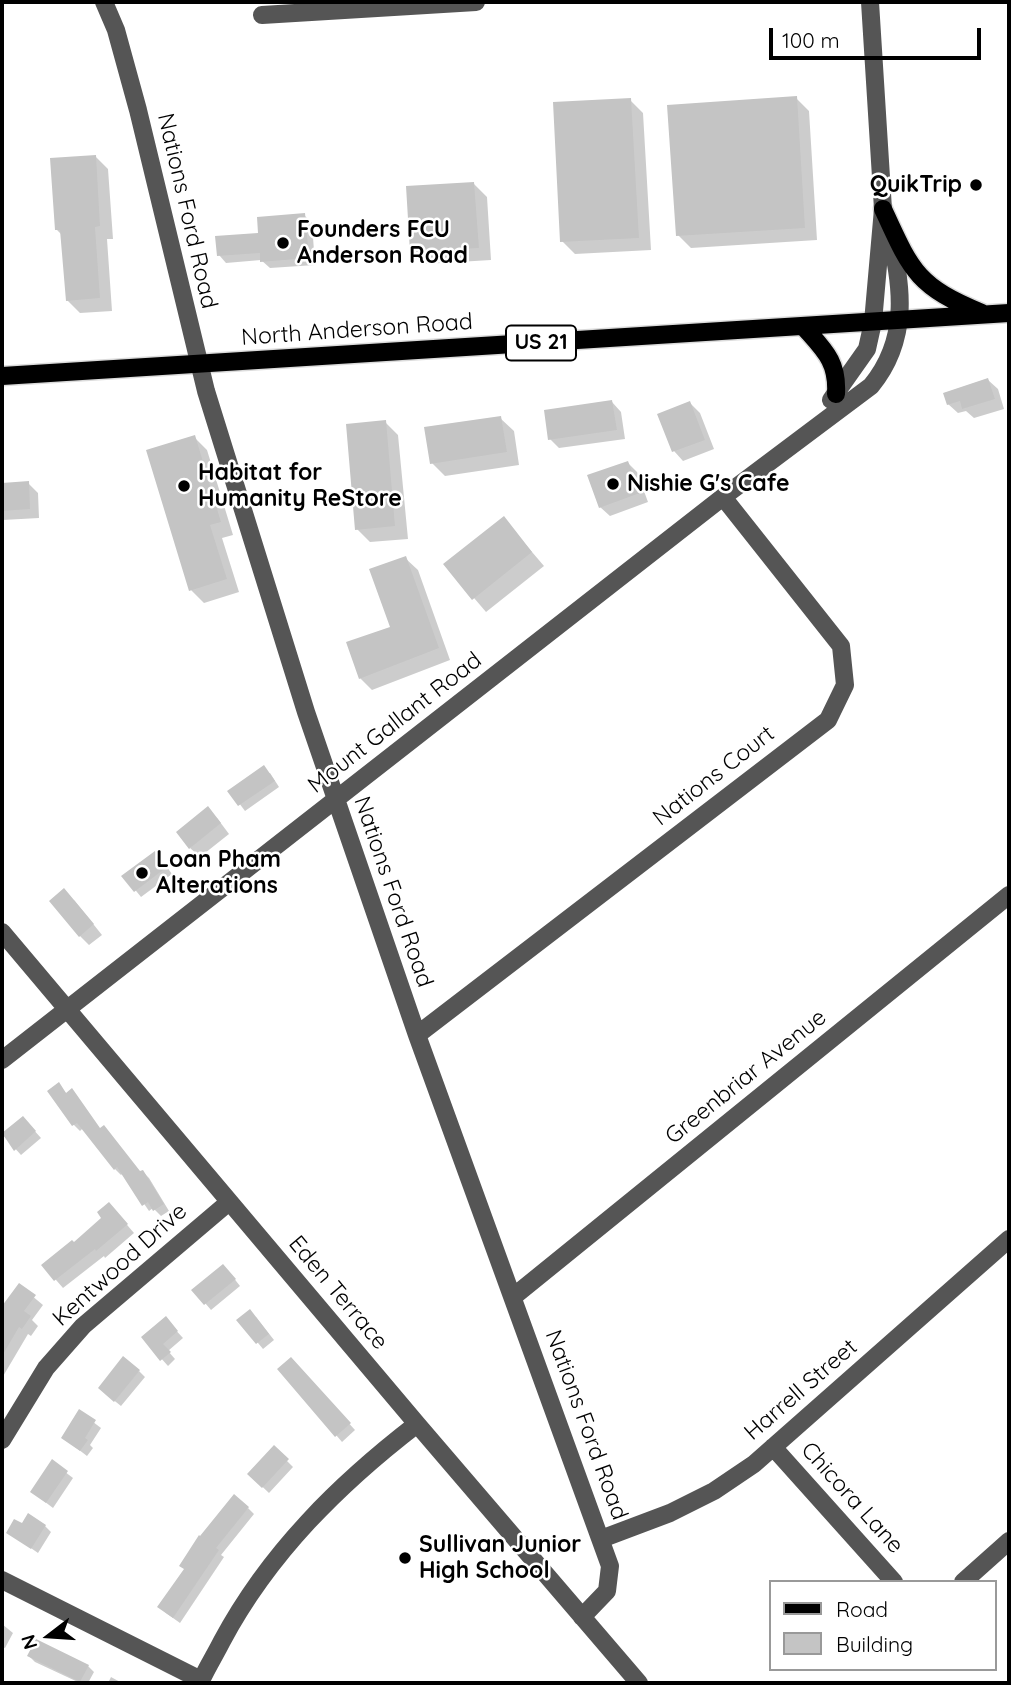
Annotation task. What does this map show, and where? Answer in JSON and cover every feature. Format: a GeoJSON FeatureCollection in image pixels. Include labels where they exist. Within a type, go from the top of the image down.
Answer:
{"type":"FeatureCollection","features":[{"type":"Feature","properties":{"kind":"main road"},"geometry":{"type":"LineString","coordinates":[[883,208],[906,259],[918,275],[953,301],[985,314]]}},
{"type":"Feature","properties":{"kind":"main road","name":"North Anderson Road"},"geometry":{"type":"LineString","coordinates":[[2,376],[1009,313]]}},
{"type":"Feature","properties":{"kind":"main road"},"geometry":{"type":"LineString","coordinates":[[803,326],[834,364],[836,394]]}},
{"type":"Feature","properties":{"kind":"street","name":"Nations Ford Road"},"geometry":{"type":"LineString","coordinates":[[104,2],[116,30],[138,110],[199,365],[269,597],[335,802],[610,1566],[607,1591],[582,1617]]}},
{"type":"Feature","properties":{"kind":"street"},"geometry":{"type":"LineString","coordinates":[[262,15],[476,2]]}},
{"type":"Feature","properties":{"kind":"street","name":"Mount Gallant Road"},"geometry":{"type":"LineString","coordinates":[[818,425],[867,349],[873,322],[883,208],[870,2]]}},
{"type":"Feature","properties":{"kind":"street","name":"Mount Gallant Road"},"geometry":{"type":"LineString","coordinates":[[2,1060],[723,497],[871,386],[881,374],[895,347],[900,321],[897,264],[883,208]]}},
{"type":"Feature","properties":{"kind":"street","name":"Nations Court"},"geometry":{"type":"LineString","coordinates":[[417,1035],[828,720],[845,685],[841,646],[723,497]]}},
{"type":"Feature","properties":{"kind":"street","name":"Greenbriar Avenue"},"geometry":{"type":"LineString","coordinates":[[513,1297],[1009,895]]}},
{"type":"Feature","properties":{"kind":"street","name":"Eden Terrace"},"geometry":{"type":"LineString","coordinates":[[2,932],[639,1683]]}},
{"type":"Feature","properties":{"kind":"street","name":"Kentwood Drive"},"geometry":{"type":"LineString","coordinates":[[2,1440],[47,1368],[83,1326],[229,1202]]}},
{"type":"Feature","properties":{"kind":"street","name":"Harrell Street"},"geometry":{"type":"LineString","coordinates":[[601,1539],[670,1513],[713,1491],[754,1464],[1009,1239]]}},
{"type":"Feature","properties":{"kind":"street"},"geometry":{"type":"LineString","coordinates":[[2,1580],[201,1682],[230,1625],[282,1550],[344,1484],[417,1424]]}},
{"type":"Feature","properties":{"kind":"street","name":"Chicora Lane"},"geometry":{"type":"LineString","coordinates":[[773,1447],[892,1580]]}},
{"type":"Feature","properties":{"kind":"street"},"geometry":{"type":"LineString","coordinates":[[965,1580],[1009,1541]]}},
{"type":"Feature","properties":{"kind":"building"},"geometry":{"type":"Polygon","coordinates":[[[797,96],[805,228],[676,236],[667,105],[797,96]]]}},
{"type":"Feature","properties":{"kind":"building"},"geometry":{"type":"Polygon","coordinates":[[[631,98],[639,238],[560,242],[553,102],[631,98]]]}},
{"type":"Feature","properties":{"kind":"building"},"geometry":{"type":"Polygon","coordinates":[[[96,155],[100,226],[95,227],[100,298],[66,301],[60,230],[55,230],[50,158],[96,155]]]}},
{"type":"Feature","properties":{"kind":"building"},"geometry":{"type":"Polygon","coordinates":[[[474,182],[479,248],[410,252],[406,186],[474,182]]]}},
{"type":"Feature","properties":{"kind":"building","name":"Founders FCU Anderson Road"},"geometry":{"type":"Polygon","coordinates":[[[305,213],[309,258],[260,262],[260,253],[217,256],[215,236],[258,233],[257,217],[305,213]]]}},
{"type":"Feature","properties":{"kind":"building"},"geometry":{"type":"Polygon","coordinates":[[[988,378],[995,399],[962,409],[960,401],[947,405],[943,393],[988,378]]]}},
{"type":"Feature","properties":{"kind":"building"},"geometry":{"type":"Polygon","coordinates":[[[612,400],[617,430],[548,440],[544,410],[612,400]]]}},
{"type":"Feature","properties":{"kind":"building"},"geometry":{"type":"Polygon","coordinates":[[[690,401],[705,440],[672,452],[657,414],[690,401]]]}},
{"type":"Feature","properties":{"kind":"building"},"geometry":{"type":"Polygon","coordinates":[[[501,416],[507,452],[430,464],[424,427],[501,416]]]}},
{"type":"Feature","properties":{"kind":"building"},"geometry":{"type":"Polygon","coordinates":[[[386,420],[395,526],[355,530],[346,424],[386,420]]]}},
{"type":"Feature","properties":{"kind":"building","name":"Habitat for Humanity ReStore"},"geometry":{"type":"Polygon","coordinates":[[[195,435],[221,522],[210,525],[227,579],[189,591],[146,450],[195,435]]]}},
{"type":"Feature","properties":{"kind":"building","name":"Nishie G's Cafe"},"geometry":{"type":"Polygon","coordinates":[[[628,461],[640,493],[599,508],[587,475],[628,461]]]}},
{"type":"Feature","properties":{"kind":"building"},"geometry":{"type":"Polygon","coordinates":[[[29,481],[30,509],[2,511],[2,483],[29,481]]]}},
{"type":"Feature","properties":{"kind":"building"},"geometry":{"type":"Polygon","coordinates":[[[504,516],[532,552],[472,600],[443,564],[504,516]]]}},
{"type":"Feature","properties":{"kind":"building"},"geometry":{"type":"Polygon","coordinates":[[[406,556],[439,648],[359,679],[346,642],[390,627],[369,569],[406,556]]]}},
{"type":"Feature","properties":{"kind":"building"},"geometry":{"type":"Polygon","coordinates":[[[264,765],[275,781],[238,806],[227,791],[264,765]]]}},
{"type":"Feature","properties":{"kind":"building"},"geometry":{"type":"Polygon","coordinates":[[[208,806],[221,823],[189,849],[176,832],[208,806]]]}},
{"type":"Feature","properties":{"kind":"building"},"geometry":{"type":"Polygon","coordinates":[[[155,851],[167,867],[134,892],[121,876],[155,851]]]}},
{"type":"Feature","properties":{"kind":"building"},"geometry":{"type":"Polygon","coordinates":[[[64,888],[94,924],[79,937],[49,901],[64,888]]]}},
{"type":"Feature","properties":{"kind":"building"},"geometry":{"type":"Polygon","coordinates":[[[59,1082],[66,1093],[72,1088],[100,1128],[104,1125],[140,1171],[143,1170],[164,1204],[153,1211],[148,1202],[142,1206],[117,1167],[114,1170],[77,1123],[72,1126],[47,1091],[59,1082]]]}},
{"type":"Feature","properties":{"kind":"building"},"geometry":{"type":"Polygon","coordinates":[[[23,1116],[36,1131],[14,1151],[2,1133],[23,1116]]]}},
{"type":"Feature","properties":{"kind":"building"},"geometry":{"type":"Polygon","coordinates":[[[109,1202],[128,1224],[54,1281],[41,1265],[72,1240],[74,1242],[101,1218],[97,1212],[109,1202]]]}},
{"type":"Feature","properties":{"kind":"building"},"geometry":{"type":"Polygon","coordinates":[[[223,1264],[236,1279],[204,1305],[191,1290],[223,1264]]]}},
{"type":"Feature","properties":{"kind":"building"},"geometry":{"type":"Polygon","coordinates":[[[19,1283],[36,1295],[24,1311],[31,1316],[22,1329],[19,1327],[2,1356],[2,1306],[19,1283]]]}},
{"type":"Feature","properties":{"kind":"building"},"geometry":{"type":"Polygon","coordinates":[[[250,1309],[269,1334],[256,1344],[236,1320],[250,1309]]]}},
{"type":"Feature","properties":{"kind":"building"},"geometry":{"type":"Polygon","coordinates":[[[166,1316],[178,1331],[163,1344],[171,1352],[160,1361],[141,1337],[166,1316]]]}},
{"type":"Feature","properties":{"kind":"building"},"geometry":{"type":"Polygon","coordinates":[[[123,1356],[140,1370],[114,1402],[98,1388],[123,1356]]]}},
{"type":"Feature","properties":{"kind":"building"},"geometry":{"type":"Polygon","coordinates":[[[291,1357],[351,1423],[335,1437],[277,1369],[291,1357]]]}},
{"type":"Feature","properties":{"kind":"building"},"geometry":{"type":"Polygon","coordinates":[[[79,1409],[96,1420],[80,1451],[61,1438],[79,1409]]]}},
{"type":"Feature","properties":{"kind":"building"},"geometry":{"type":"Polygon","coordinates":[[[274,1445],[289,1459],[262,1488],[247,1474],[274,1445]]]}},
{"type":"Feature","properties":{"kind":"building"},"geometry":{"type":"Polygon","coordinates":[[[52,1459],[68,1471],[46,1503],[30,1492],[52,1459]]]}},
{"type":"Feature","properties":{"kind":"building"},"geometry":{"type":"Polygon","coordinates":[[[234,1494],[249,1507],[216,1548],[219,1550],[173,1618],[157,1607],[184,1569],[179,1566],[199,1535],[234,1494]]]}},
{"type":"Feature","properties":{"kind":"building"},"geometry":{"type":"Polygon","coordinates":[[[28,1513],[46,1525],[31,1549],[6,1533],[14,1519],[22,1523],[28,1513]]]}},
{"type":"Feature","properties":{"kind":"building"},"geometry":{"type":"Polygon","coordinates":[[[36,1639],[89,1665],[80,1682],[27,1656],[36,1639]]]}},
{"type":"Feature","properties":{"kind":"place","name":"QuikTrip"},"geometry":{"type":"Point","coordinates":[976,185]}},
{"type":"Feature","properties":{"kind":"place","name":"Founders FCU Anderson Road"},"geometry":{"type":"Point","coordinates":[283,243]}},
{"type":"Feature","properties":{"kind":"place","name":"Nishie G's Cafe"},"geometry":{"type":"Point","coordinates":[613,484]}},
{"type":"Feature","properties":{"kind":"place","name":"Habitat for Humanity ReStore"},"geometry":{"type":"Point","coordinates":[184,486]}},
{"type":"Feature","properties":{"kind":"place","name":"Loan Pham Alterations"},"geometry":{"type":"Point","coordinates":[142,873]}},
{"type":"Feature","properties":{"kind":"place","name":"Sullivan Junior High School"},"geometry":{"type":"Point","coordinates":[405,1558]}}]}
